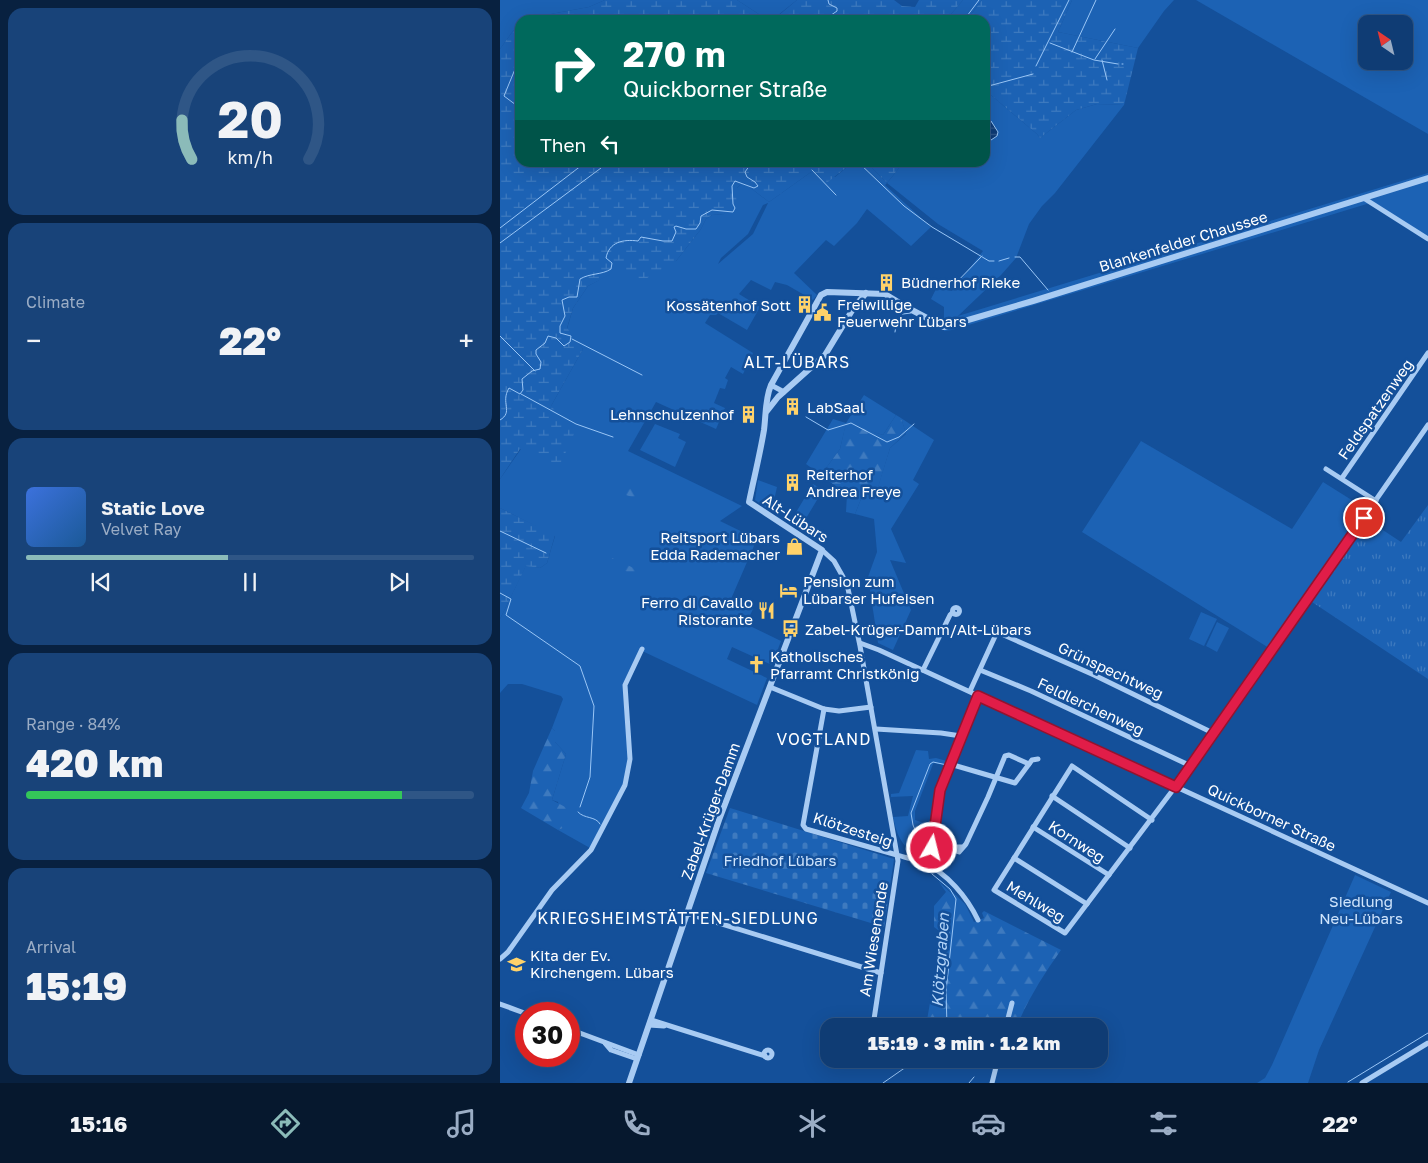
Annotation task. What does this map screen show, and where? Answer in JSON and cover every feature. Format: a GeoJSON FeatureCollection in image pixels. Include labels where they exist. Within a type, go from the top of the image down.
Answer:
{"type":"FeatureCollection","features":[{"type":"Feature","properties":{"kind":"street","name":"Blankenfelder Chaussee"},"geometry":{"type":"LineString","coordinates":[[944,327],[1365,199],[1428,178]]}},
{"type":"Feature","properties":{"kind":"street"},"geometry":{"type":"LineString","coordinates":[[1365,199],[1428,239]]}},
{"type":"Feature","properties":{"kind":"street","name":"Alt-Lübars"},"geometry":{"type":"LineString","coordinates":[[876,729],[847,584],[834,561],[822,550],[748,502],[760,452],[767,411],[766,395],[821,295],[827,292],[885,294],[944,327]]}},
{"type":"Feature","properties":{"kind":"street"},"geometry":{"type":"LineString","coordinates":[[767,411],[784,392],[825,355],[853,309],[866,293]]}},
{"type":"Feature","properties":{"kind":"street","name":"Feldspatzenweg"},"geometry":{"type":"LineString","coordinates":[[1342,478],[1428,353]]}},
{"type":"Feature","properties":{"kind":"street"},"geometry":{"type":"LineString","coordinates":[[771,384],[784,392]]}},
{"type":"Feature","properties":{"kind":"street"},"geometry":{"type":"LineString","coordinates":[[1152,820],[1072,766],[1014,858],[1087,904],[1152,820],[1191,766],[1428,425]]}},
{"type":"Feature","properties":{"kind":"street","name":"Feldspatzenweg"},"geometry":{"type":"LineString","coordinates":[[1326,469],[1376,501]]}},
{"type":"Feature","properties":{"kind":"street","name":"Zabel-Krüger-Damm"},"geometry":{"type":"LineString","coordinates":[[629,1083],[686,913],[730,790],[822,550]]}},
{"type":"Feature","properties":{"kind":"street"},"geometry":{"type":"LineString","coordinates":[[924,670],[953,612]]}},
{"type":"Feature","properties":{"kind":"street","name":"Grünspechtweg"},"geometry":{"type":"LineString","coordinates":[[980,670],[996,632],[1099,678],[1213,733]]}},
{"type":"Feature","properties":{"kind":"street","name":"Quickborner Straße"},"geometry":{"type":"LineString","coordinates":[[860,643],[864,643],[970,691],[1428,903]]}},
{"type":"Feature","properties":{"kind":"street"},"geometry":{"type":"LineString","coordinates":[[500,959],[508,952],[552,890],[591,850],[625,785],[630,759],[625,685],[642,649]]}},
{"type":"Feature","properties":{"kind":"street"},"geometry":{"type":"LineString","coordinates":[[970,691],[980,670]]}},
{"type":"Feature","properties":{"kind":"street","name":"Feldlerchenweg"},"geometry":{"type":"LineString","coordinates":[[980,670],[1031,691],[1191,766]]}},
{"type":"Feature","properties":{"kind":"street"},"geometry":{"type":"LineString","coordinates":[[770,687],[824,709],[839,711],[871,707]]}},
{"type":"Feature","properties":{"kind":"street"},"geometry":{"type":"LineString","coordinates":[[929,866],[940,790],[978,696]]}},
{"type":"Feature","properties":{"kind":"street","name":"Klötzesteig"},"geometry":{"type":"LineString","coordinates":[[824,709],[803,824],[806,829],[921,862],[929,866],[948,880],[966,898],[978,920]]}},
{"type":"Feature","properties":{"kind":"street"},"geometry":{"type":"LineString","coordinates":[[876,729],[962,736]]}},
{"type":"Feature","properties":{"kind":"street","name":"Am Wiesenende"},"geometry":{"type":"LineString","coordinates":[[874,1018],[898,861],[876,729]]}},
{"type":"Feature","properties":{"kind":"street"},"geometry":{"type":"LineString","coordinates":[[963,847],[988,797],[1005,756],[1028,764]]}},
{"type":"Feature","properties":{"kind":"street"},"geometry":{"type":"LineString","coordinates":[[950,764],[1015,783],[1028,764],[1032,760],[1038,759]]}},
{"type":"Feature","properties":{"kind":"street"},"geometry":{"type":"LineString","coordinates":[[1052,796],[1130,848]]}},
{"type":"Feature","properties":{"kind":"street","name":"Kornweg"},"geometry":{"type":"LineString","coordinates":[[1033,827],[1109,875]]}},
{"type":"Feature","properties":{"kind":"street","name":"Mehlweg"},"geometry":{"type":"LineString","coordinates":[[1014,858],[994,890],[1065,933],[1087,904]]}},
{"type":"Feature","properties":{"kind":"street"},"geometry":{"type":"LineString","coordinates":[[686,913],[881,973]]}},
{"type":"Feature","properties":{"kind":"street"},"geometry":{"type":"LineString","coordinates":[[1008,1018],[1012,1003]]}},
{"type":"Feature","properties":{"kind":"street"},"geometry":{"type":"LineString","coordinates":[[500,1004],[515,1010]]}},
{"type":"Feature","properties":{"kind":"street"},"geometry":{"type":"LineString","coordinates":[[650,1022],[655,1026],[667,1026],[764,1056]]}},
{"type":"Feature","properties":{"kind":"street"},"geometry":{"type":"LineString","coordinates":[[580,1033],[604,1042],[611,1050],[638,1057]]}},
{"type":"Feature","properties":{"kind":"street"},"geometry":{"type":"LineString","coordinates":[[1362,1083],[1428,1043]]}},
{"type":"Feature","properties":{"kind":"street"},"geometry":{"type":"LineString","coordinates":[[992,1083],[996,1068]]}},
{"type":"Feature","properties":{"kind":"green space"},"geometry":{"type":"Polygon","coordinates":[[[500,0],[605,0],[589,7],[545,15],[515,15],[515,30],[500,49],[500,0]]]}},
{"type":"Feature","properties":{"kind":"green space"},"geometry":{"type":"Polygon","coordinates":[[[605,0],[737,0],[760,15],[545,15],[589,7],[605,0]]]}},
{"type":"Feature","properties":{"kind":"green space"},"geometry":{"type":"Polygon","coordinates":[[[737,0],[797,0],[778,15],[760,15],[737,0]]]}},
{"type":"Feature","properties":{"kind":"green space"},"geometry":{"type":"Polygon","coordinates":[[[797,0],[894,0],[902,6],[915,7],[919,0],[963,0],[950,15],[779,15],[797,0]]]}},
{"type":"Feature","properties":{"kind":"green space"},"geometry":{"type":"Polygon","coordinates":[[[963,0],[982,0],[971,15],[950,15],[963,0]]]}},
{"type":"Feature","properties":{"kind":"green space"},"geometry":{"type":"Polygon","coordinates":[[[982,0],[1072,0],[1058,32],[1138,48],[1124,105],[1097,104],[1076,110],[1040,138],[990,94],[990,15],[971,15],[982,0]]]}},
{"type":"Feature","properties":{"kind":"green space"},"geometry":{"type":"Polygon","coordinates":[[[1072,0],[1174,0],[1138,48],[1058,32],[1072,0]]]}},
{"type":"Feature","properties":{"kind":"green space"},"geometry":{"type":"Polygon","coordinates":[[[1196,0],[1428,0],[1428,134],[1196,0]]]}},
{"type":"Feature","properties":{"kind":"green space"},"geometry":{"type":"Polygon","coordinates":[[[515,30],[515,167],[847,167],[824,185],[811,172],[769,202],[743,182],[737,188],[738,205],[724,214],[712,215],[706,219],[701,229],[676,261],[642,281],[621,269],[588,286],[573,308],[567,328],[583,349],[551,406],[575,432],[559,467],[520,449],[500,479],[500,49],[515,30]]]}},
{"type":"Feature","properties":{"kind":"green space"},"geometry":{"type":"Polygon","coordinates":[[[990,94],[1040,138],[1076,110],[1097,104],[1124,105],[1029,224],[1016,258],[958,316],[1428,173],[1428,239],[1370,203],[944,331],[944,307],[931,299],[936,289],[952,291],[983,251],[938,224],[887,183],[900,167],[990,167],[990,141],[997,136],[990,120],[990,94]]]}},
{"type":"Feature","properties":{"kind":"green space"},"geometry":{"type":"Polygon","coordinates":[[[847,167],[871,167],[887,183],[885,185],[931,227],[911,246],[867,209],[857,223],[834,246],[826,240],[794,273],[817,295],[813,300],[787,285],[775,282],[771,290],[751,280],[739,294],[760,307],[747,330],[718,313],[710,315],[705,323],[753,353],[743,374],[731,367],[725,378],[728,380],[725,389],[720,388],[714,403],[725,408],[716,429],[656,402],[628,451],[742,506],[720,521],[757,539],[731,599],[753,609],[746,624],[781,641],[772,665],[732,647],[727,659],[767,678],[757,705],[640,650],[627,675],[628,759],[623,784],[590,848],[558,830],[563,828],[558,802],[552,800],[566,754],[555,742],[555,731],[552,728],[563,699],[561,696],[522,684],[508,684],[500,693],[500,619],[526,565],[540,568],[547,563],[555,536],[500,508],[500,479],[551,406],[583,349],[567,329],[573,308],[588,286],[621,268],[676,261],[701,229],[706,219],[712,215],[724,214],[737,188],[743,182],[769,202],[811,172],[835,177],[847,167]],[[768,203],[763,205],[748,234],[721,258],[718,264],[753,234],[768,203]]]}},
{"type":"Feature","properties":{"kind":"green space"},"geometry":{"type":"Polygon","coordinates":[[[871,167],[900,167],[887,183],[871,167]]]}},
{"type":"Feature","properties":{"kind":"green space"},"geometry":{"type":"Polygon","coordinates":[[[864,395],[896,415],[883,435],[846,424],[840,449],[821,475],[806,464],[833,419],[846,423],[864,395]]]}},
{"type":"Feature","properties":{"kind":"green space"},"geometry":{"type":"Polygon","coordinates":[[[896,415],[901,418],[906,433],[890,448],[877,491],[863,494],[855,514],[846,512],[847,495],[821,475],[840,449],[846,423],[883,435],[896,415]]]}},
{"type":"Feature","properties":{"kind":"green space"},"geometry":{"type":"Polygon","coordinates":[[[901,418],[934,440],[913,480],[919,484],[891,529],[906,563],[890,560],[911,610],[893,650],[878,643],[868,577],[877,552],[874,519],[855,514],[863,494],[877,490],[890,448],[906,434],[901,418]]]}},
{"type":"Feature","properties":{"kind":"green space"},"geometry":{"type":"Polygon","coordinates":[[[655,424],[680,434],[678,438],[686,442],[675,467],[640,450],[655,424]]]}},
{"type":"Feature","properties":{"kind":"green space"},"geometry":{"type":"Polygon","coordinates":[[[1141,441],[1292,529],[1323,482],[1366,509],[1269,648],[1082,532],[1141,441]]]}},
{"type":"Feature","properties":{"kind":"green space"},"geometry":{"type":"Polygon","coordinates":[[[758,480],[777,487],[775,496],[768,509],[755,500],[758,480]]]}},
{"type":"Feature","properties":{"kind":"green space"},"geometry":{"type":"Polygon","coordinates":[[[628,483],[640,486],[642,493],[635,498],[626,495],[624,489],[628,483]]]}},
{"type":"Feature","properties":{"kind":"green space"},"geometry":{"type":"Polygon","coordinates":[[[813,484],[823,490],[805,520],[795,514],[813,484]]]}},
{"type":"Feature","properties":{"kind":"green space"},"geometry":{"type":"Polygon","coordinates":[[[1428,505],[1428,679],[1309,600],[1366,519],[1401,542],[1428,505]]]}},
{"type":"Feature","properties":{"kind":"green space"},"geometry":{"type":"Polygon","coordinates":[[[500,508],[555,535],[547,563],[540,568],[526,566],[500,619],[500,508]]]}},
{"type":"Feature","properties":{"kind":"green space"},"geometry":{"type":"Polygon","coordinates":[[[601,553],[638,570],[642,574],[637,577],[601,559],[599,556],[601,553]]]}},
{"type":"Feature","properties":{"kind":"green space"},"geometry":{"type":"Polygon","coordinates":[[[1201,612],[1217,619],[1204,646],[1189,639],[1201,612]]]}},
{"type":"Feature","properties":{"kind":"green space"},"geometry":{"type":"Polygon","coordinates":[[[1217,622],[1229,628],[1217,652],[1206,646],[1217,622]]]}},
{"type":"Feature","properties":{"kind":"green space"},"geometry":{"type":"Polygon","coordinates":[[[552,728],[555,731],[555,742],[566,754],[552,800],[569,809],[563,828],[558,830],[521,808],[529,793],[533,771],[552,728]]]}},
{"type":"Feature","properties":{"kind":"green space"},"geometry":{"type":"Polygon","coordinates":[[[916,750],[928,751],[929,759],[936,758],[950,762],[948,766],[933,764],[915,811],[915,820],[933,826],[927,863],[904,845],[897,833],[893,817],[908,816],[913,796],[891,797],[891,794],[899,793],[916,750]]]}},
{"type":"Feature","properties":{"kind":"green space","name":"Friedhof Lübars"},"geometry":{"type":"Polygon","coordinates":[[[730,808],[894,859],[884,927],[706,873],[730,808]]]}},
{"type":"Feature","properties":{"kind":"green space","name":"Siedlung Neu-Lübars"},"geometry":{"type":"Polygon","coordinates":[[[1355,875],[1391,892],[1319,1050],[1308,1083],[1257,1083],[1265,1078],[1272,1065],[1355,875]]]}},
{"type":"Feature","properties":{"kind":"green space"},"geometry":{"type":"Polygon","coordinates":[[[938,878],[965,904],[974,922],[984,918],[982,913],[984,911],[1061,950],[1048,968],[1021,1018],[927,1018],[942,933],[934,927],[934,906],[946,892],[939,882],[953,895],[938,878]]]}},
{"type":"Feature","properties":{"kind":"shaded area"},"geometry":{"type":"Polygon","coordinates":[[[990,120],[998,132],[997,136],[990,141],[990,120]]]}},
{"type":"Feature","properties":{"kind":"waterway"},"geometry":{"type":"LineString","coordinates":[[828,0],[829,4],[837,8],[837,11],[831,15]]}},
{"type":"Feature","properties":{"kind":"waterway"},"geometry":{"type":"LineString","coordinates":[[968,15],[979,0]]}},
{"type":"Feature","properties":{"kind":"waterway"},"geometry":{"type":"LineString","coordinates":[[1036,66],[1069,0]]}},
{"type":"Feature","properties":{"kind":"waterway"},"geometry":{"type":"LineString","coordinates":[[1072,52],[1096,0]]}},
{"type":"Feature","properties":{"kind":"waterway"},"geometry":{"type":"LineString","coordinates":[[1095,59],[1115,29]]}},
{"type":"Feature","properties":{"kind":"waterway"},"geometry":{"type":"LineString","coordinates":[[1050,43],[1094,60],[1118,64]]}},
{"type":"Feature","properties":{"kind":"waterway"},"geometry":{"type":"LineString","coordinates":[[1102,60],[1107,80]]}},
{"type":"Feature","properties":{"kind":"waterway"},"geometry":{"type":"LineString","coordinates":[[515,69],[504,96],[515,104]]}},
{"type":"Feature","properties":{"kind":"waterway"},"geometry":{"type":"LineString","coordinates":[[990,86],[1033,74]]}},
{"type":"Feature","properties":{"kind":"waterway"},"geometry":{"type":"LineString","coordinates":[[500,228],[579,167]]}},
{"type":"Feature","properties":{"kind":"waterway"},"geometry":{"type":"LineString","coordinates":[[500,243],[601,168],[600,167]]}},
{"type":"Feature","properties":{"kind":"waterway"},"geometry":{"type":"LineString","coordinates":[[500,420],[506,414],[506,398],[509,388],[520,394],[523,390],[522,379],[532,371],[540,369],[541,362],[536,354],[536,350],[545,343],[548,336],[556,338],[564,346],[570,342],[571,336],[560,333],[560,326],[565,316],[562,300],[569,297],[577,297],[580,279],[611,269],[612,263],[606,258],[610,248],[622,241],[638,241],[641,237],[672,241],[676,232],[674,227],[676,226],[696,229],[700,223],[701,216],[712,210],[733,212],[735,208],[732,186],[735,181],[754,188],[758,186],[747,177],[745,172],[748,167]]}},
{"type":"Feature","properties":{"kind":"waterway"},"geometry":{"type":"LineString","coordinates":[[863,167],[904,206],[932,227],[989,261],[994,261]]}},
{"type":"Feature","properties":{"kind":"waterway"},"geometry":{"type":"LineString","coordinates":[[812,170],[836,195]]}},
{"type":"Feature","properties":{"kind":"waterway"},"geometry":{"type":"LineString","coordinates":[[951,288],[982,256]]}},
{"type":"Feature","properties":{"kind":"waterway"},"geometry":{"type":"LineString","coordinates":[[1015,257],[1020,257],[1048,290]]}},
{"type":"Feature","properties":{"kind":"waterway"},"geometry":{"type":"LineString","coordinates":[[999,261],[1009,258]]}},
{"type":"Feature","properties":{"kind":"waterway"},"geometry":{"type":"LineString","coordinates":[[895,332],[897,319],[903,314],[911,313]]}},
{"type":"Feature","properties":{"kind":"waterway"},"geometry":{"type":"LineString","coordinates":[[500,336],[535,371]]}},
{"type":"Feature","properties":{"kind":"waterway"},"geometry":{"type":"LineString","coordinates":[[572,339],[642,375]]}},
{"type":"Feature","properties":{"kind":"waterway"},"geometry":{"type":"LineString","coordinates":[[521,394],[576,424],[613,437]]}},
{"type":"Feature","properties":{"kind":"waterway"},"geometry":{"type":"LineString","coordinates":[[806,417],[828,430],[851,423],[887,442],[899,437],[914,424]]}},
{"type":"Feature","properties":{"kind":"waterway"},"geometry":{"type":"LineString","coordinates":[[500,531],[546,553]]}},
{"type":"Feature","properties":{"kind":"waterway"},"geometry":{"type":"LineString","coordinates":[[500,593],[511,599],[506,615],[580,666],[594,706],[590,777],[580,807]]}},
{"type":"Feature","properties":{"kind":"waterway","name":"Klötzgraben"},"geometry":{"type":"LineString","coordinates":[[926,856],[913,825],[911,813],[930,764],[933,762],[947,765]]}},
{"type":"Feature","properties":{"kind":"waterway"},"geometry":{"type":"LineString","coordinates":[[578,812],[583,816],[598,821],[600,824]]}},
{"type":"Feature","properties":{"kind":"waterway","name":"Klötzgraben"},"geometry":{"type":"LineString","coordinates":[[932,874],[950,889],[956,899],[946,991],[947,1018]]}},
{"type":"Feature","properties":{"kind":"waterway"},"geometry":{"type":"LineString","coordinates":[[1348,1082],[1428,1033]]}},
{"type":"Feature","properties":{"kind":"waterway","name":"Klötzgraben"},"geometry":{"type":"LineString","coordinates":[[883,1083],[905,1068]]}},
{"type":"Feature","properties":{"kind":"waterway","name":"Klötzgraben"},"geometry":{"type":"LineString","coordinates":[[969,1083],[974,1077]]}},
{"type":"Feature","properties":{"kind":"place","name":"Büdnerhof Rieke"},"geometry":{"type":"Point","coordinates":[887,282]}},
{"type":"Feature","properties":{"kind":"place","name":"Kossätenhof Sott"},"geometry":{"type":"Point","coordinates":[805,305]}},
{"type":"Feature","properties":{"kind":"place","name":"Freiwillige Feuerwehr Lübars"},"geometry":{"type":"Point","coordinates":[823,313]}},
{"type":"Feature","properties":{"kind":"place","name":"LabSaal"},"geometry":{"type":"Point","coordinates":[793,407]}},
{"type":"Feature","properties":{"kind":"place","name":"Lehnschulzenhof"},"geometry":{"type":"Point","coordinates":[748,414]}},
{"type":"Feature","properties":{"kind":"place","name":"Reiterhof Andrea Freye"},"geometry":{"type":"Point","coordinates":[792,483]}},
{"type":"Feature","properties":{"kind":"place","name":"Reitsport Lübars Edda Rademacher"},"geometry":{"type":"Point","coordinates":[794,546]}},
{"type":"Feature","properties":{"kind":"place","name":"Pension zum Lübarser Hufeisen"},"geometry":{"type":"Point","coordinates":[789,590]}},
{"type":"Feature","properties":{"kind":"place","name":"Ferro di Cavallo Ristorante"},"geometry":{"type":"Point","coordinates":[767,611]}},
{"type":"Feature","properties":{"kind":"place","name":"Zabel-Krüger-Damm/Alt-Lübars"},"geometry":{"type":"Point","coordinates":[791,629]}},
{"type":"Feature","properties":{"kind":"place","name":"Katholisches Pfarramt Christkönig"},"geometry":{"type":"Point","coordinates":[756,665]}},
{"type":"Feature","properties":{"kind":"place","name":"Kita der Ev. Kirchengem. Lübars"},"geometry":{"type":"Point","coordinates":[516,964]}},
{"type":"Feature","properties":{"kind":"district","name":"ALT-LÜBARS"},"geometry":{"type":"Point","coordinates":[797,362]}},
{"type":"Feature","properties":{"kind":"district","name":"VOGTLAND"},"geometry":{"type":"Point","coordinates":[824,739]}},
{"type":"Feature","properties":{"kind":"district","name":"KRIEGSHEIMSTÄTTEN-SIEDLUNG"},"geometry":{"type":"Point","coordinates":[678,918]}},
{"type":"Feature","properties":{"kind":"route"},"geometry":{"type":"LineString","coordinates":[[932,848],[940,790],[978,696],[1176,787],[1364,518]]}}]}
